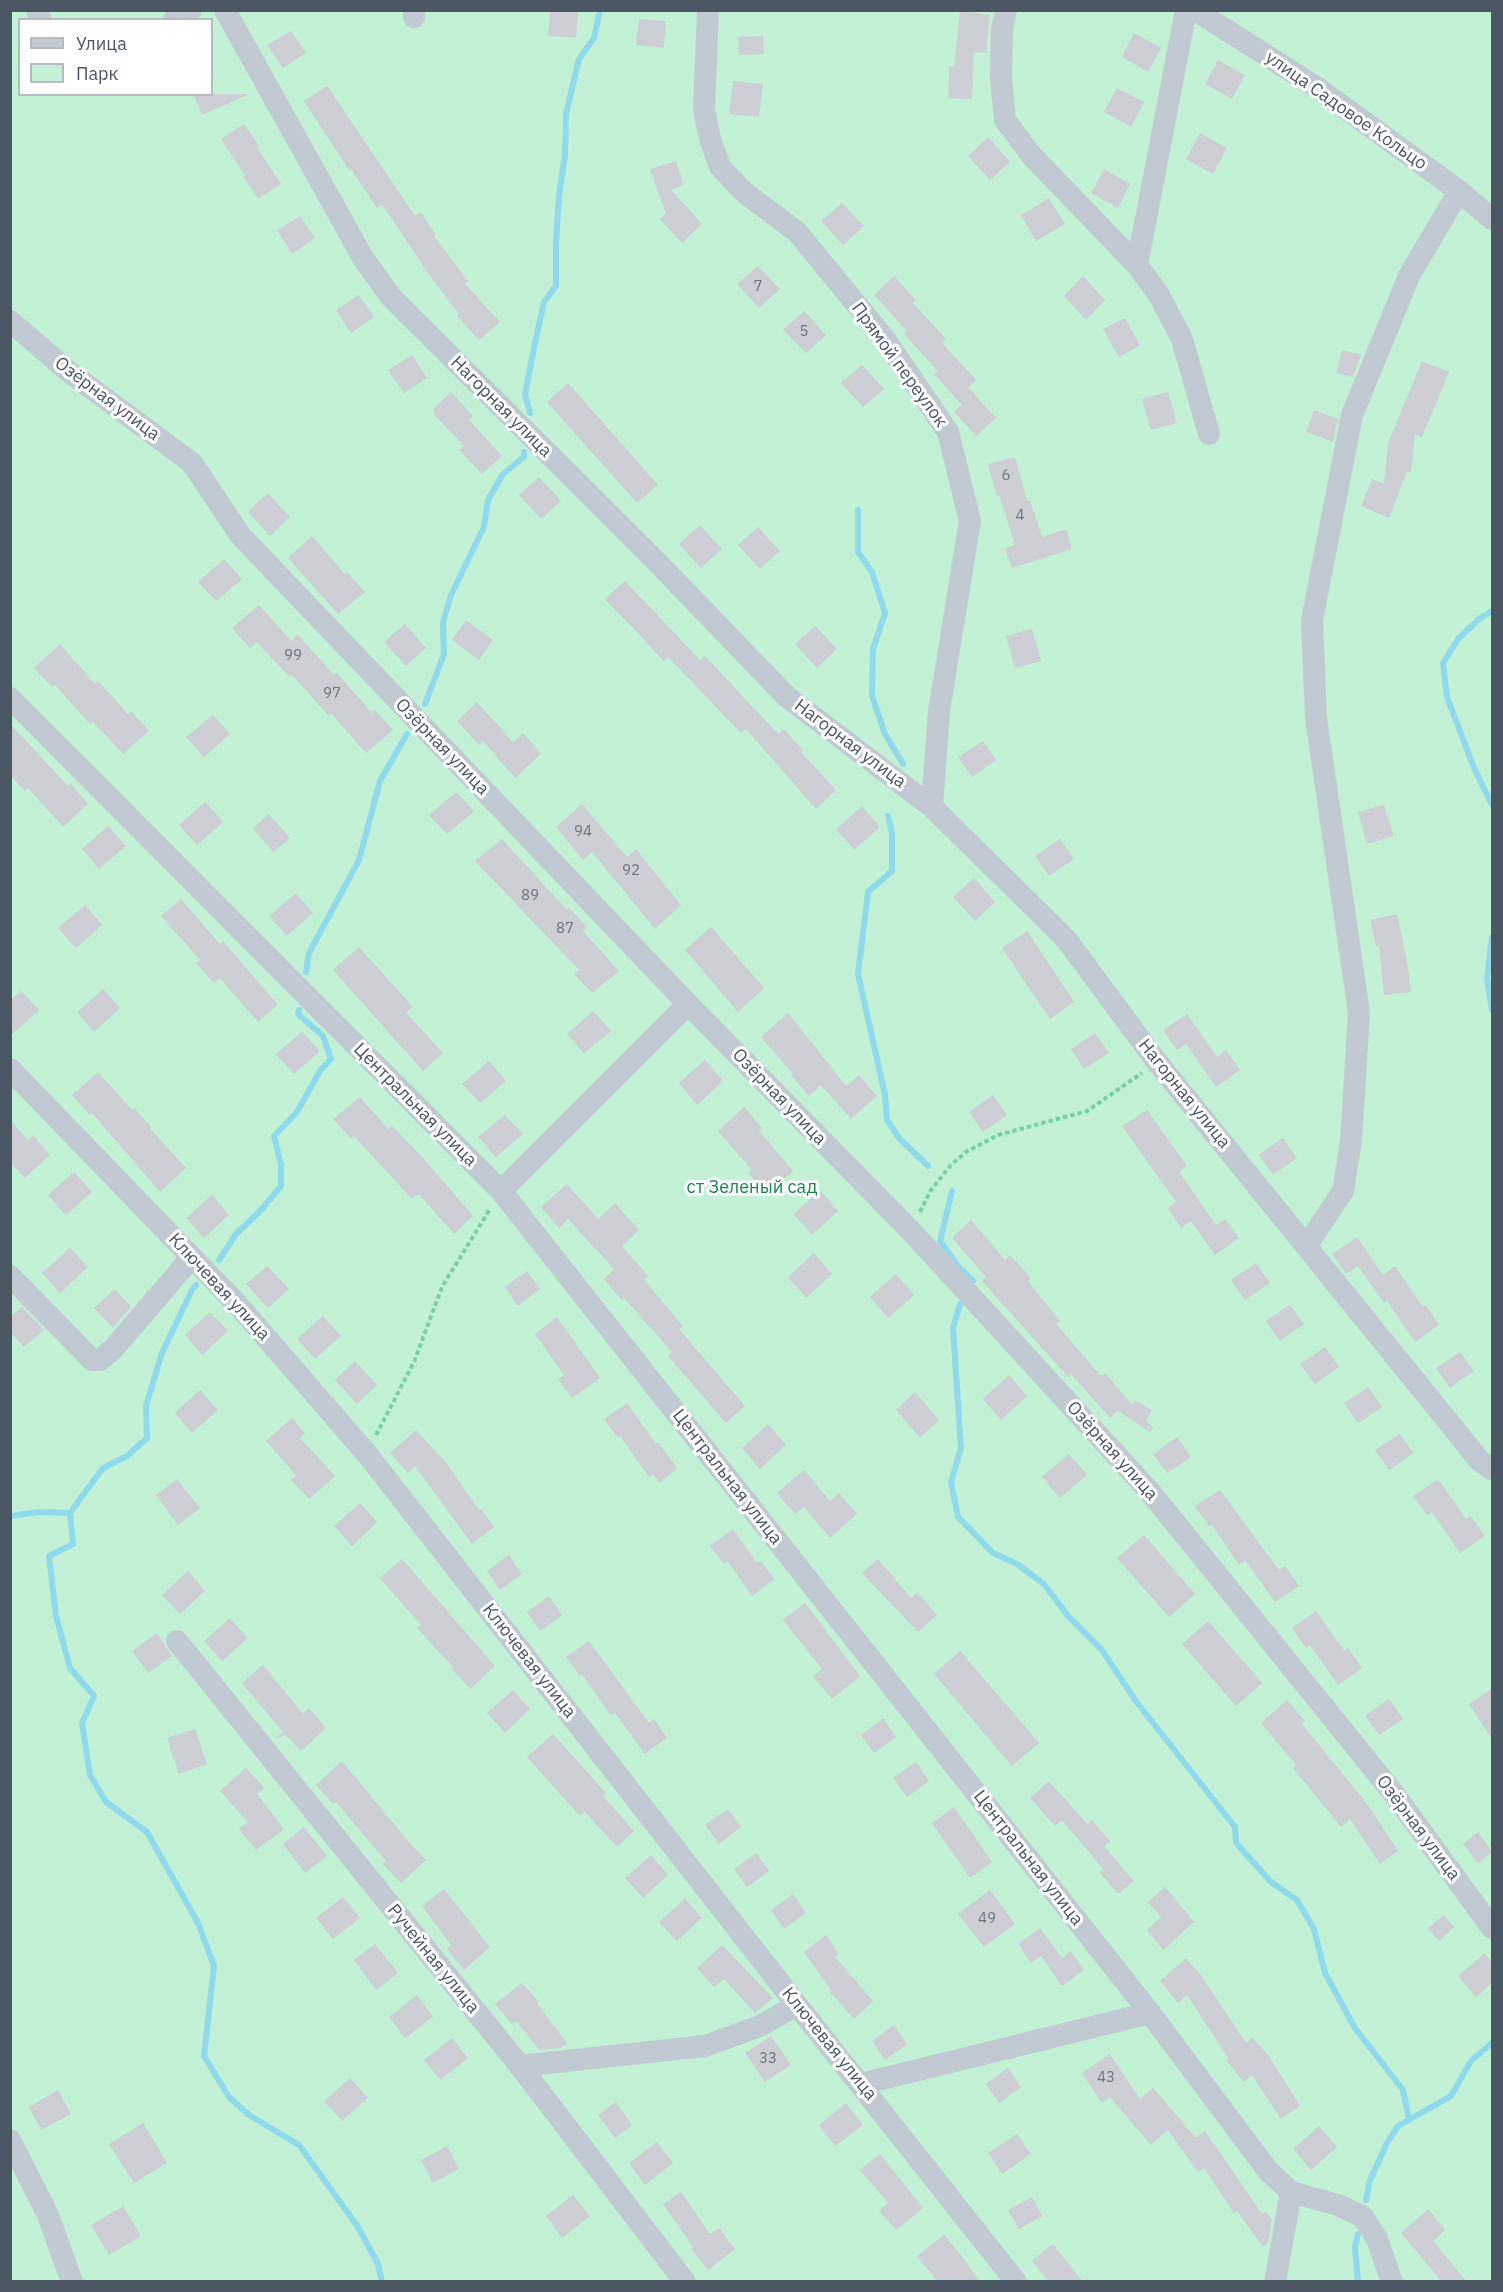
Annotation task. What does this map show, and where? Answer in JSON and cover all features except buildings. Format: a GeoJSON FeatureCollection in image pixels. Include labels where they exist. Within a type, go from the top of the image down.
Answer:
{"type":"FeatureCollection","features":[{"type":"Feature","properties":{"kind":"street"},"geometry":{"type":"LineString","coordinates":[[177,18],[191,10]]}},
{"type":"Feature","properties":{"kind":"street","name":"Нагорная улица"},"geometry":{"type":"LineString","coordinates":[[225,10],[363,258],[391,297],[656,561],[786,696],[932,807],[1066,939],[1157,1062],[1480,1461],[1492,1469]]}},
{"type":"Feature","properties":{"kind":"street","name":"Прямой переулок"},"geometry":{"type":"LineString","coordinates":[[708,10],[704,111],[710,139],[720,166],[745,193],[797,232],[884,338],[948,432],[970,521],[939,711],[932,807]]}},
{"type":"Feature","properties":{"kind":"street"},"geometry":{"type":"LineString","coordinates":[[1006,10],[1002,29],[1001,78],[1005,120],[1032,156],[1137,265],[1159,295],[1182,339],[1209,434]]}},
{"type":"Feature","properties":{"kind":"street"},"geometry":{"type":"LineString","coordinates":[[1137,265],[1186,10]]}},
{"type":"Feature","properties":{"kind":"street","name":"улица Садовое Кольцо"},"geometry":{"type":"LineString","coordinates":[[1195,10],[1316,87],[1460,191],[1492,219]]}},
{"type":"Feature","properties":{"kind":"street"},"geometry":{"type":"LineString","coordinates":[[1307,1245],[1343,1191],[1351,1141],[1359,1013],[1316,718],[1312,620],[1352,415],[1409,276],[1460,191]]}},
{"type":"Feature","properties":{"kind":"street","name":"Озёрная улица"},"geometry":{"type":"LineString","coordinates":[[10,321],[68,371],[192,463],[240,535],[688,1004],[911,1231],[1151,1493],[1394,1794],[1492,1928]]}},
{"type":"Feature","properties":{"kind":"street","name":"Центральная улица"},"geometry":{"type":"LineString","coordinates":[[10,698],[501,1191],[1150,2013],[1269,2172],[1291,2192],[1338,2205],[1363,2217],[1377,2239],[1392,2282]]}},
{"type":"Feature","properties":{"kind":"street"},"geometry":{"type":"LineString","coordinates":[[501,1191],[688,1004]]}},
{"type":"Feature","properties":{"kind":"street","name":"Ключевая улица"},"geometry":{"type":"LineString","coordinates":[[10,1069],[237,1304],[367,1454],[1016,2282]]}},
{"type":"Feature","properties":{"kind":"street"},"geometry":{"type":"LineString","coordinates":[[10,1276],[92,1359],[100,1360],[113,1349],[192,1257]]}},
{"type":"Feature","properties":{"kind":"street","name":"Ручейная улица"},"geometry":{"type":"LineString","coordinates":[[177,1641],[520,2066],[684,2282]]}},
{"type":"Feature","properties":{"kind":"street"},"geometry":{"type":"LineString","coordinates":[[520,2066],[705,2046],[760,2026],[797,2005]]}},
{"type":"Feature","properties":{"kind":"street"},"geometry":{"type":"LineString","coordinates":[[861,2084],[1150,2013]]}},
{"type":"Feature","properties":{"kind":"street"},"geometry":{"type":"LineString","coordinates":[[10,2140],[48,2215],[72,2282]]}},
{"type":"Feature","properties":{"kind":"street"},"geometry":{"type":"LineString","coordinates":[[1275,2282],[1291,2192]]}},
{"type":"Feature","properties":{"kind":"path"},"geometry":{"type":"LineString","coordinates":[[911,1231],[931,1190],[951,1165],[966,1152],[998,1135],[1087,1111],[1157,1062]]}},
{"type":"Feature","properties":{"kind":"path"},"geometry":{"type":"LineString","coordinates":[[367,1454],[414,1362],[442,1287],[501,1191]]}},
{"type":"Feature","properties":{"kind":"green space","name":"ст Зеленый сад"},"geometry":{"type":"Polygon","coordinates":[[[11,11],[1492,11],[1492,2281],[11,2282],[11,11]]]}},
{"type":"Feature","properties":{"kind":"waterway"},"geometry":{"type":"LineString","coordinates":[[530,413],[525,394],[535,343],[544,302],[556,286],[556,244],[559,195],[565,155],[566,114],[579,59],[594,38],[600,10]]}},
{"type":"Feature","properties":{"kind":"waterway"},"geometry":{"type":"LineString","coordinates":[[425,704],[444,654],[443,622],[451,595],[484,527],[488,500],[503,474],[524,457],[524,452]]}},
{"type":"Feature","properties":{"kind":"waterway"},"geometry":{"type":"LineString","coordinates":[[858,510],[858,552],[872,572],[885,613],[873,649],[872,696],[885,734],[903,764]]}},
{"type":"Feature","properties":{"kind":"waterway"},"geometry":{"type":"LineString","coordinates":[[1492,611],[1479,619],[1458,639],[1443,663],[1447,697],[1474,768],[1492,805]]}},
{"type":"Feature","properties":{"kind":"waterway"},"geometry":{"type":"LineString","coordinates":[[306,972],[309,953],[359,860],[380,781],[407,734]]}},
{"type":"Feature","properties":{"kind":"waterway"},"geometry":{"type":"LineString","coordinates":[[888,816],[892,833],[892,871],[868,892],[858,974],[885,1095],[887,1120],[899,1138],[928,1166]]}},
{"type":"Feature","properties":{"kind":"waterway"},"geometry":{"type":"LineString","coordinates":[[1492,937],[1487,978],[1492,1010]]}},
{"type":"Feature","properties":{"kind":"waterway"},"geometry":{"type":"LineString","coordinates":[[219,1260],[236,1234],[261,1210],[281,1186],[281,1165],[274,1136],[297,1112],[320,1071],[331,1059],[323,1036],[298,1014],[299,1010]]}},
{"type":"Feature","properties":{"kind":"waterway"},"geometry":{"type":"LineString","coordinates":[[952,1191],[940,1241],[958,1266],[973,1281]]}},
{"type":"Feature","properties":{"kind":"waterway"},"geometry":{"type":"LineString","coordinates":[[70,1513],[103,1468],[127,1456],[147,1438],[146,1406],[162,1353],[196,1285]]}},
{"type":"Feature","properties":{"kind":"waterway"},"geometry":{"type":"LineString","coordinates":[[960,1304],[953,1328],[961,1448],[951,1482],[958,1517],[993,1553],[1017,1564],[1044,1584],[1068,1616],[1102,1650],[1135,1700],[1235,1827],[1236,1843],[1271,1882],[1297,1900],[1314,1929],[1325,1973],[1355,2028],[1403,2090],[1409,2119]]}},
{"type":"Feature","properties":{"kind":"waterway"},"geometry":{"type":"LineString","coordinates":[[10,1516],[40,1512],[70,1513],[73,1544],[49,1556],[56,1616],[70,1668],[94,1696],[82,1723],[90,1775],[106,1802],[147,1832],[198,1923],[214,1966],[204,2056],[229,2097],[249,2115],[299,2145],[358,2227],[378,2264],[382,2282]]}},
{"type":"Feature","properties":{"kind":"waterway"},"geometry":{"type":"LineString","coordinates":[[1366,2200],[1370,2180],[1387,2143],[1398,2126],[1451,2096],[1471,2061],[1492,2043]]}},
{"type":"Feature","properties":{"kind":"waterway"},"geometry":{"type":"LineString","coordinates":[[1358,2234],[1355,2247],[1358,2282]]}}]}
